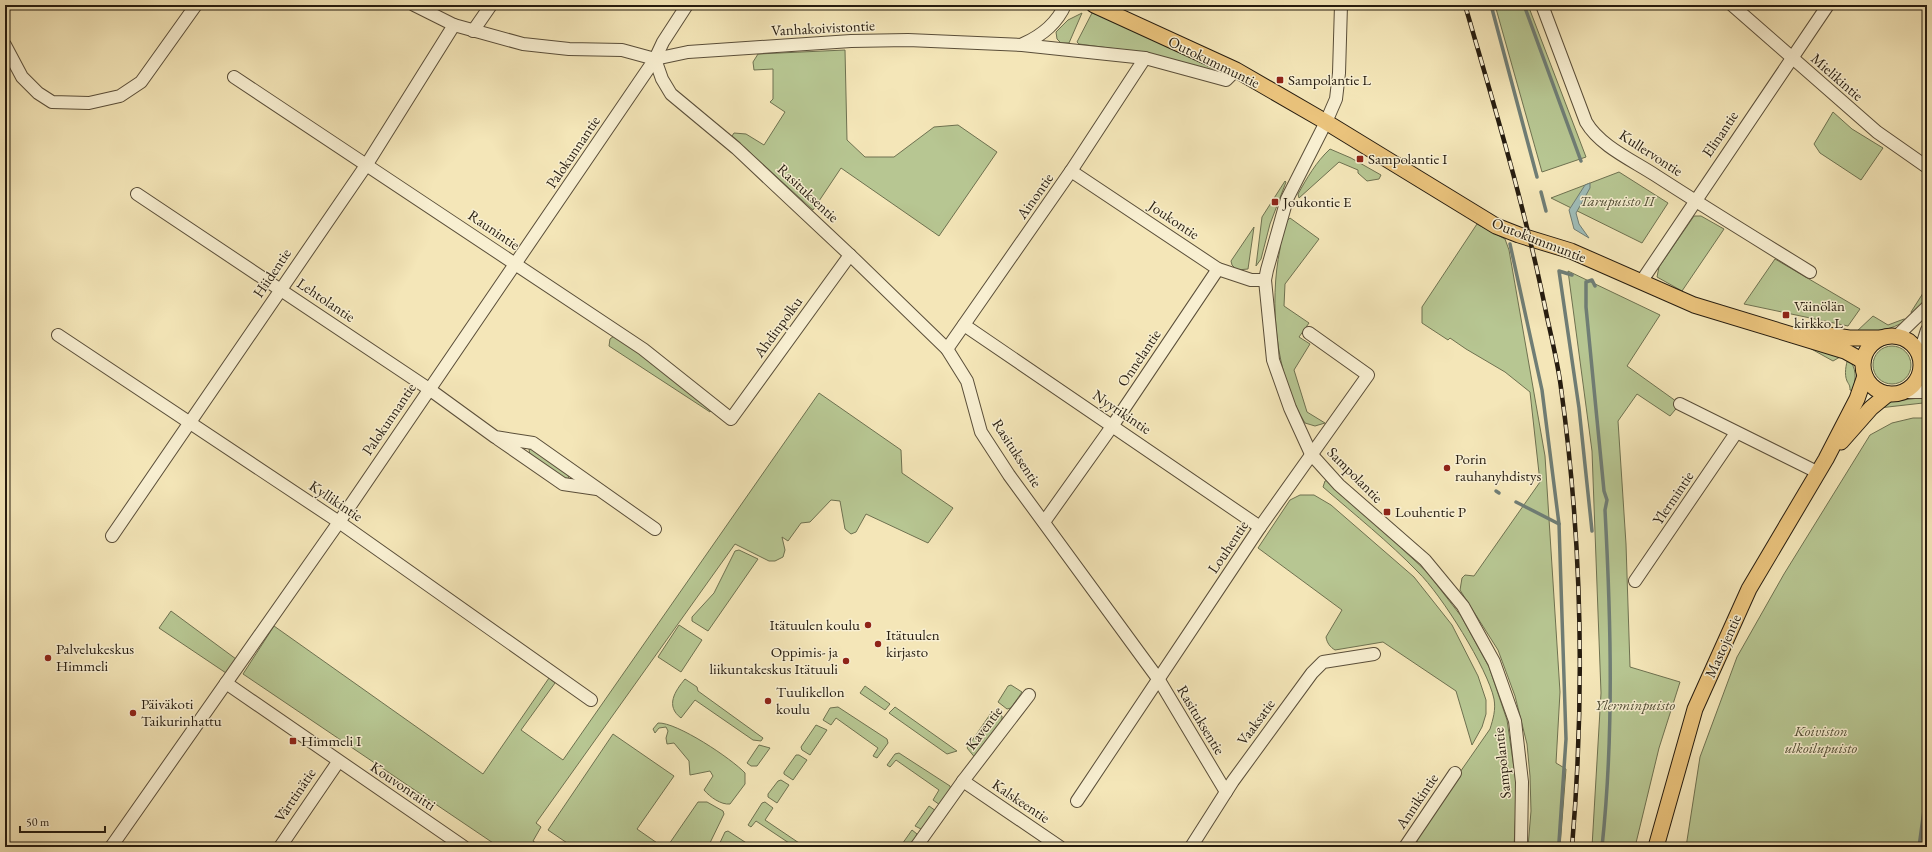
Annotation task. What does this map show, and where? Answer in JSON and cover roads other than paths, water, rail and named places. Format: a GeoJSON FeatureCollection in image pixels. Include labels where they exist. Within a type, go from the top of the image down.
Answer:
{"type":"FeatureCollection","features":[{"type":"Feature","properties":{"kind":"main road","name":"Outokummuntie"},"geometry":{"type":"LineString","coordinates":[[1094,5],[1236,70],[1326,122],[1496,226],[1519,235],[1571,251],[1694,305],[1845,351],[1863,361]]}},
{"type":"Feature","properties":{"kind":"main road","name":"Outokummuntie"},"geometry":{"type":"LineString","coordinates":[[1763,326],[1849,338],[1881,338]]}},
{"type":"Feature","properties":{"kind":"main road"},"geometry":{"type":"LineString","coordinates":[[1896,337],[1910,342],[1919,354],[1924,371],[1915,383],[1903,392],[1888,394],[1874,388],[1865,376],[1863,361],[1869,348],[1881,338],[1896,337]]}},
{"type":"Feature","properties":{"kind":"main road","name":"Mastojentie"},"geometry":{"type":"LineString","coordinates":[[1826,460],[1857,399],[1865,376]]}},
{"type":"Feature","properties":{"kind":"main road","name":"Mastojentie"},"geometry":{"type":"LineString","coordinates":[[1656,847],[1696,709],[1749,589],[1817,472],[1871,408],[1888,394]]}},
{"type":"Feature","properties":{"kind":"street"},"geometry":{"type":"LineString","coordinates":[[5,45],[22,78],[38,93],[52,102],[88,103],[120,96],[141,82],[196,5]]}},
{"type":"Feature","properties":{"kind":"street","name":"Vanhakoivistontie"},"geometry":{"type":"LineString","coordinates":[[414,5],[454,25],[523,44],[569,50],[622,50],[655,59],[688,52],[851,41],[908,40],[1022,45],[1145,58],[1226,80],[1236,70]]}},
{"type":"Feature","properties":{"kind":"street"},"geometry":{"type":"LineString","coordinates":[[473,31],[491,5]]}},
{"type":"Feature","properties":{"kind":"street","name":"Palokunnantie"},"geometry":{"type":"LineString","coordinates":[[111,847],[339,522],[655,59],[663,42],[687,5]]}},
{"type":"Feature","properties":{"kind":"street"},"geometry":{"type":"LineString","coordinates":[[1022,45],[1037,38],[1048,28],[1061,14],[1065,5]]}},
{"type":"Feature","properties":{"kind":"street","name":"Sampolantie"},"geometry":{"type":"LineString","coordinates":[[1341,5],[1339,73],[1336,99],[1287,199],[1266,280],[1273,360],[1290,408],[1311,454],[1339,485],[1425,560],[1463,606],[1494,662],[1515,721],[1522,782],[1521,847]]}},
{"type":"Feature","properties":{"kind":"street","name":"Kullervontie"},"geometry":{"type":"LineString","coordinates":[[1542,5],[1586,122],[1592,131],[1614,148],[1694,200],[1810,272]]}},
{"type":"Feature","properties":{"kind":"street","name":"Mielikintie"},"geometry":{"type":"LineString","coordinates":[[1732,5],[1877,132],[1927,167]]}},
{"type":"Feature","properties":{"kind":"street","name":"Elinantie"},"geometry":{"type":"LineString","coordinates":[[1641,282],[1694,200],[1828,5]]}},
{"type":"Feature","properties":{"kind":"street","name":"Hiidentie"},"geometry":{"type":"LineString","coordinates":[[112,536],[191,423],[367,164],[454,25]]}},
{"type":"Feature","properties":{"kind":"street","name":"Ainontie"},"geometry":{"type":"LineString","coordinates":[[947,349],[1071,171],[1145,58]]}},
{"type":"Feature","properties":{"kind":"street","name":"Rasituksentie"},"geometry":{"type":"LineString","coordinates":[[655,59],[662,79],[671,94],[736,148],[947,349],[968,381],[981,432],[1009,476],[1158,680],[1226,792]]}},
{"type":"Feature","properties":{"kind":"street","name":"Raunintie"},"geometry":{"type":"LineString","coordinates":[[234,77],[367,164],[643,349],[731,419]]}},
{"type":"Feature","properties":{"kind":"street","name":"Joukontie"},"geometry":{"type":"LineString","coordinates":[[1071,171],[1218,269],[1251,280],[1266,280]]}},
{"type":"Feature","properties":{"kind":"street","name":"Lehtolantie"},"geometry":{"type":"LineString","coordinates":[[137,194],[429,389],[563,484],[599,489]]}},
{"type":"Feature","properties":{"kind":"street","name":"Ahdinpolku"},"geometry":{"type":"LineString","coordinates":[[731,419],[850,255]]}},
{"type":"Feature","properties":{"kind":"street","name":"Onnelantie"},"geometry":{"type":"LineString","coordinates":[[1044,522],[1113,425],[1218,269]]}},
{"type":"Feature","properties":{"kind":"street"},"geometry":{"type":"LineString","coordinates":[[1896,337],[1927,307]]}},
{"type":"Feature","properties":{"kind":"street","name":"Nyyrikintie"},"geometry":{"type":"LineString","coordinates":[[964,325],[1113,425],[1260,528]]}},
{"type":"Feature","properties":{"kind":"street"},"geometry":{"type":"LineString","coordinates":[[1919,354],[1927,330]]}},
{"type":"Feature","properties":{"kind":"street","name":"Louhentie"},"geometry":{"type":"LineString","coordinates":[[1077,801],[1260,528],[1368,374],[1309,333]]}},
{"type":"Feature","properties":{"kind":"street","name":"Kyllikintie"},"geometry":{"type":"LineString","coordinates":[[58,335],[339,522],[591,700]]}},
{"type":"Feature","properties":{"kind":"street"},"geometry":{"type":"LineString","coordinates":[[1903,392],[1927,392]]}},
{"type":"Feature","properties":{"kind":"street"},"geometry":{"type":"LineString","coordinates":[[1680,404],[1817,472]]}},
{"type":"Feature","properties":{"kind":"street","name":"Ylermintie"},"geometry":{"type":"LineString","coordinates":[[1635,581],[1736,433]]}},
{"type":"Feature","properties":{"kind":"street","name":"Lehtolantie"},"geometry":{"type":"LineString","coordinates":[[495,437],[533,443],[655,529]]}},
{"type":"Feature","properties":{"kind":"street","name":"Vaaksatie"},"geometry":{"type":"LineString","coordinates":[[1191,847],[1226,792],[1312,673],[1323,662],[1374,654]]}},
{"type":"Feature","properties":{"kind":"street","name":"Kouvonraitti"},"geometry":{"type":"LineString","coordinates":[[226,683],[338,762],[464,847]]}},
{"type":"Feature","properties":{"kind":"street","name":"Kaventie"},"geometry":{"type":"LineString","coordinates":[[916,847],[963,781],[1029,695]]}},
{"type":"Feature","properties":{"kind":"street","name":"Värttinätie"},"geometry":{"type":"LineString","coordinates":[[280,847],[338,762]]}},
{"type":"Feature","properties":{"kind":"street","name":"Annikintie"},"geometry":{"type":"LineString","coordinates":[[1405,847],[1455,773]]}},
{"type":"Feature","properties":{"kind":"street","name":"Kalskeentie"},"geometry":{"type":"LineString","coordinates":[[963,781],[1060,847]]}},
{"type":"Feature","properties":{"kind":"water"},"geometry":{"type":"Polygon","coordinates":[[[1590,183],[1590,188],[1576,213],[1579,224],[1589,238],[1574,229],[1569,210],[1585,185],[1590,183]]]}},
{"type":"Feature","properties":{"kind":"waterway"},"geometry":{"type":"LineString","coordinates":[[1491,5],[1537,177]]}},
{"type":"Feature","properties":{"kind":"waterway"},"geometry":{"type":"LineString","coordinates":[[1524,5],[1581,161]]}},
{"type":"Feature","properties":{"kind":"waterway"},"geometry":{"type":"LineString","coordinates":[[1541,192],[1546,211]]}},
{"type":"Feature","properties":{"kind":"waterway"},"geometry":{"type":"LineString","coordinates":[[1510,244],[1542,390],[1559,524],[1566,739],[1559,842]]}},
{"type":"Feature","properties":{"kind":"waterway"},"geometry":{"type":"LineString","coordinates":[[1572,275],[1559,271],[1579,408],[1592,531]]}},
{"type":"Feature","properties":{"kind":"waterway"},"geometry":{"type":"LineString","coordinates":[[1595,286],[1592,280],[1586,282],[1586,307],[1604,491],[1607,500],[1605,510],[1610,636],[1610,721],[1606,805],[1602,847]]}},
{"type":"Feature","properties":{"kind":"waterway"},"geometry":{"type":"LineString","coordinates":[[1516,502],[1559,524]]}},
{"type":"Feature","properties":{"kind":"waterway"},"geometry":{"type":"LineString","coordinates":[[1919,847],[1927,788]]}},
{"type":"Feature","properties":{"kind":"railway"},"geometry":{"type":"LineString","coordinates":[[1465,5],[1499,121],[1530,238],[1557,361],[1561,388],[1573,502],[1579,617],[1579,732],[1572,847]]}},
{"type":"Feature","properties":{"kind":"place","name":"Sampolantie L"},"geometry":{"type":"Point","coordinates":[1280,80]}},
{"type":"Feature","properties":{"kind":"place","name":"Sampolantie I"},"geometry":{"type":"Point","coordinates":[1360,159]}},
{"type":"Feature","properties":{"kind":"place","name":"Joukontie E"},"geometry":{"type":"Point","coordinates":[1275,202]}},
{"type":"Feature","properties":{"kind":"place","name":"Väinölän kirkko L"},"geometry":{"type":"Point","coordinates":[1786,315]}},
{"type":"Feature","properties":{"kind":"place","name":"Porin rauhanyhdistys"},"geometry":{"type":"Point","coordinates":[1447,468]}},
{"type":"Feature","properties":{"kind":"place","name":"Louhentie P"},"geometry":{"type":"Point","coordinates":[1387,512]}},
{"type":"Feature","properties":{"kind":"place","name":"Itätuulen koulu"},"geometry":{"type":"Point","coordinates":[868,625]}},
{"type":"Feature","properties":{"kind":"place","name":"Itätuulen kirjasto"},"geometry":{"type":"Point","coordinates":[878,644]}},
{"type":"Feature","properties":{"kind":"place","name":"Palvelukeskus Himmeli"},"geometry":{"type":"Point","coordinates":[48,658]}},
{"type":"Feature","properties":{"kind":"place","name":"Oppimis- ja liikuntakeskus Itätuuli"},"geometry":{"type":"Point","coordinates":[846,661]}},
{"type":"Feature","properties":{"kind":"place","name":"Tuulikellon koulu"},"geometry":{"type":"Point","coordinates":[768,701]}},
{"type":"Feature","properties":{"kind":"place","name":"Päiväkoti Taikurinhattu"},"geometry":{"type":"Point","coordinates":[133,713]}},
{"type":"Feature","properties":{"kind":"place","name":"Himmeli I"},"geometry":{"type":"Point","coordinates":[293,741]}},
{"type":"Feature","properties":{"kind":"park label","name":"Tarupuisto II"},"geometry":{"type":"Point","coordinates":[1617,201]}},
{"type":"Feature","properties":{"kind":"park label","name":"Ylerminpuisto"},"geometry":{"type":"Point","coordinates":[1635,705]}},
{"type":"Feature","properties":{"kind":"park label","name":"Koiviston ulkoilupuisto"},"geometry":{"type":"Point","coordinates":[1821,740]}}]}
